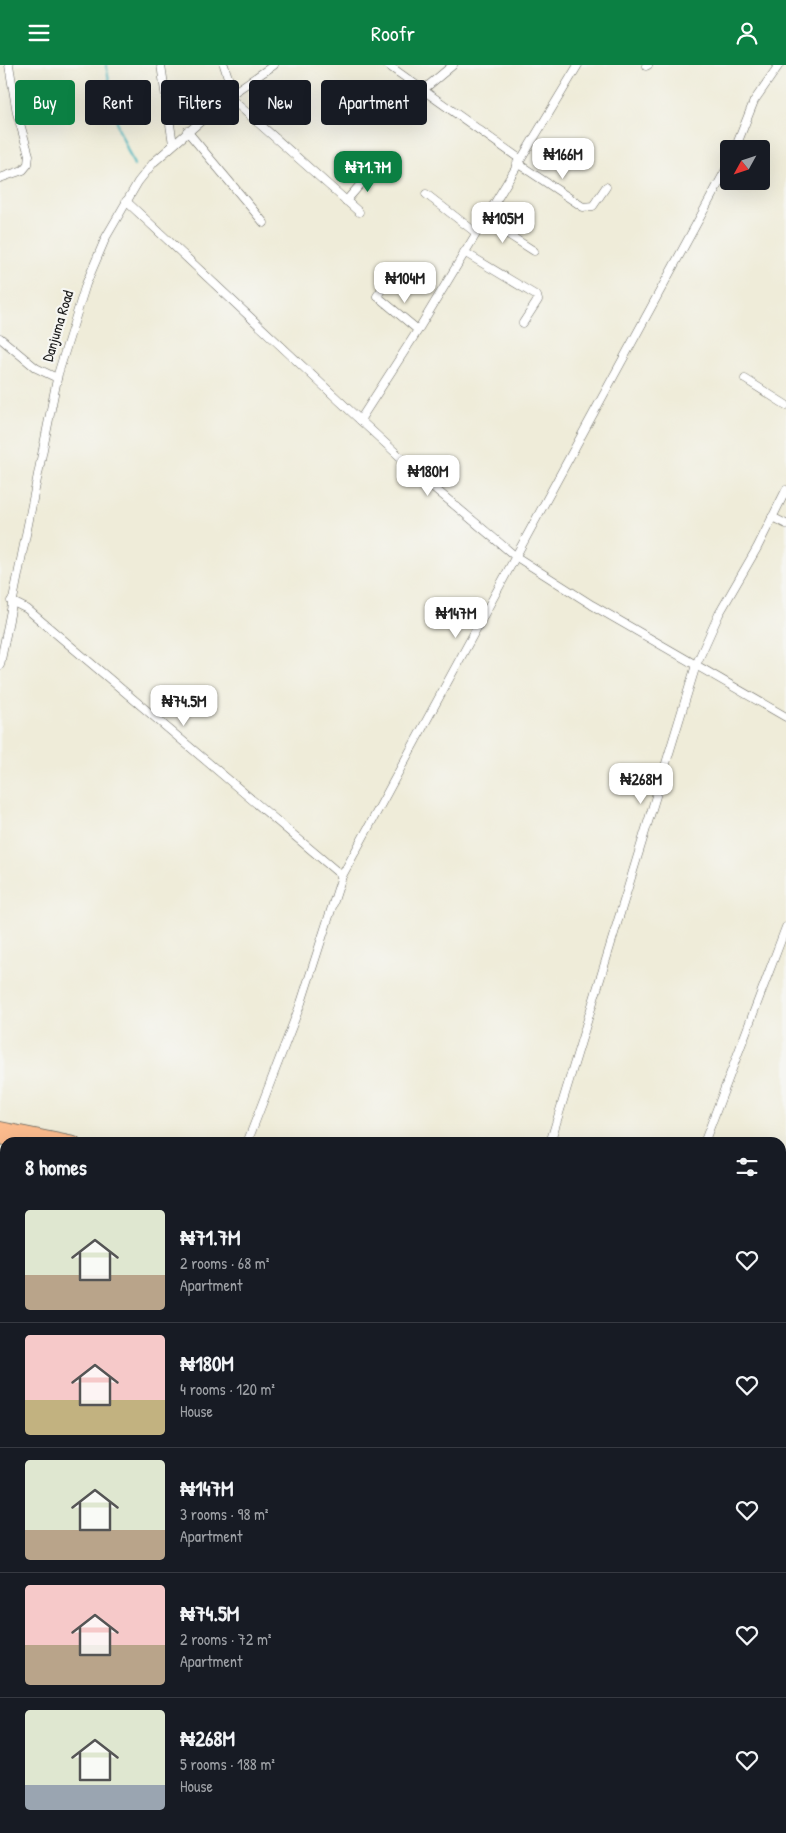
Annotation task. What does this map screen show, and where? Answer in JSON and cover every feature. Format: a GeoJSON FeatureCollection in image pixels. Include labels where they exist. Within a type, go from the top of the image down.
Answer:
{"type":"FeatureCollection","features":[{"type":"Feature","properties":{"kind":"main road"},"geometry":{"type":"LineString","coordinates":[[0,1128],[44,1137]]}},
{"type":"Feature","properties":{"kind":"street"},"geometry":{"type":"LineString","coordinates":[[0,178],[23,170],[28,164],[29,155],[17,113],[9,65]]}},
{"type":"Feature","properties":{"kind":"street"},"geometry":{"type":"LineString","coordinates":[[161,65],[173,144]]}},
{"type":"Feature","properties":{"kind":"street"},"geometry":{"type":"LineString","coordinates":[[224,65],[228,80]]}},
{"type":"Feature","properties":{"kind":"street","name":"Danjuma Road"},"geometry":{"type":"LineString","coordinates":[[239,89],[274,65]]}},
{"type":"Feature","properties":{"kind":"street"},"geometry":{"type":"LineString","coordinates":[[388,65],[409,80]]}},
{"type":"Feature","properties":{"kind":"street"},"geometry":{"type":"LineString","coordinates":[[427,87],[453,65]]}},
{"type":"Feature","properties":{"kind":"street"},"geometry":{"type":"LineString","coordinates":[[360,420],[418,330],[475,232],[578,65]]}},
{"type":"Feature","properties":{"kind":"street"},"geometry":{"type":"LineString","coordinates":[[739,140],[754,101],[779,65]]}},
{"type":"Feature","properties":{"kind":"street"},"geometry":{"type":"LineString","coordinates":[[427,93],[583,207],[593,206],[606,187]]}},
{"type":"Feature","properties":{"kind":"street"},"geometry":{"type":"LineString","coordinates":[[239,102],[359,212]]}},
{"type":"Feature","properties":{"kind":"street","name":"Danjuma Road"},"geometry":{"type":"LineString","coordinates":[[0,665],[11,601],[57,378],[67,339],[86,283],[106,237],[126,201],[154,162],[194,125]]}},
{"type":"Feature","properties":{"kind":"street"},"geometry":{"type":"LineString","coordinates":[[187,131],[264,223]]}},
{"type":"Feature","properties":{"kind":"street"},"geometry":{"type":"LineString","coordinates":[[346,201],[372,171]]}},
{"type":"Feature","properties":{"kind":"street"},"geometry":{"type":"LineString","coordinates":[[249,1137],[301,1003],[342,876],[515,556],[559,481],[720,181]]}},
{"type":"Feature","properties":{"kind":"street"},"geometry":{"type":"LineString","coordinates":[[426,194],[475,232]]}},
{"type":"Feature","properties":{"kind":"street"},"geometry":{"type":"LineString","coordinates":[[126,201],[433,487],[515,556],[592,605],[786,717]]}},
{"type":"Feature","properties":{"kind":"street"},"geometry":{"type":"LineString","coordinates":[[484,219],[534,251]]}},
{"type":"Feature","properties":{"kind":"street"},"geometry":{"type":"LineString","coordinates":[[464,252],[537,296],[538,300],[523,323]]}},
{"type":"Feature","properties":{"kind":"street"},"geometry":{"type":"LineString","coordinates":[[391,276],[378,295],[418,330]]}},
{"type":"Feature","properties":{"kind":"street"},"geometry":{"type":"LineString","coordinates":[[0,338],[36,369],[57,378]]}},
{"type":"Feature","properties":{"kind":"street"},"geometry":{"type":"LineString","coordinates":[[746,379],[786,405]]}},
{"type":"Feature","properties":{"kind":"street"},"geometry":{"type":"LineString","coordinates":[[552,1137],[696,665],[719,614],[786,490]]}},
{"type":"Feature","properties":{"kind":"street"},"geometry":{"type":"LineString","coordinates":[[772,517],[786,524]]}},
{"type":"Feature","properties":{"kind":"street"},"geometry":{"type":"LineString","coordinates":[[11,601],[27,609],[342,876]]}},
{"type":"Feature","properties":{"kind":"street"},"geometry":{"type":"LineString","coordinates":[[706,1137],[786,927]]}},
{"type":"Feature","properties":{"kind":"waterway"},"geometry":{"type":"LineString","coordinates":[[106,65],[118,127],[134,165]]}}]}
